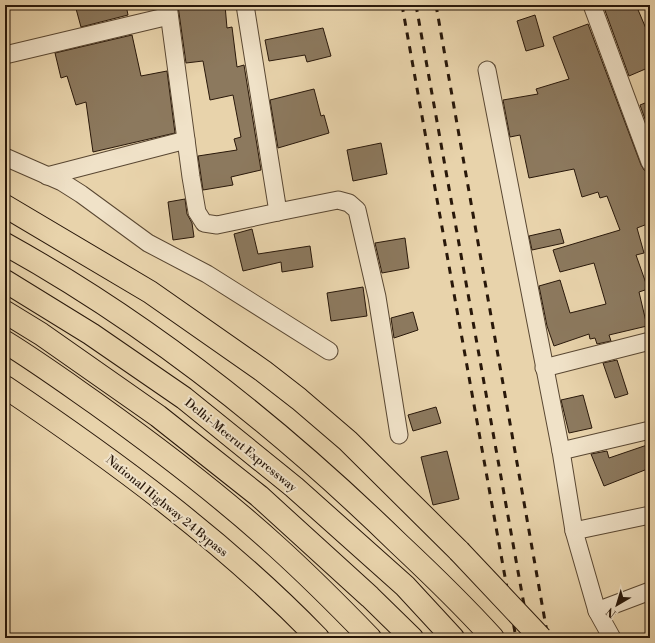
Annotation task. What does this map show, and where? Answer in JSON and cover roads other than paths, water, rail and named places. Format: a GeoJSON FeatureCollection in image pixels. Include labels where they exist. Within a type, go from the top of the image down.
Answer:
{"type":"FeatureCollection","features":[{"type":"Feature","properties":{"kind":"highway"},"geometry":{"type":"LineString","coordinates":[[5,206],[150,292],[263,371],[299,399],[348,441],[459,551],[541,638]]}},
{"type":"Feature","properties":{"kind":"highway"},"geometry":{"type":"LineString","coordinates":[[5,244],[46,267],[151,335],[250,411],[353,499],[469,612],[493,638]]}},
{"type":"Feature","properties":{"kind":"highway","name":"Delhi-Meerut Expressway"},"geometry":{"type":"LineString","coordinates":[[5,281],[91,334],[184,398],[294,487],[405,586],[453,638]]}},
{"type":"Feature","properties":{"kind":"highway"},"geometry":{"type":"LineString","coordinates":[[5,312],[42,334],[158,416],[259,496],[370,597],[412,638]]}},
{"type":"Feature","properties":{"kind":"highway"},"geometry":{"type":"LineString","coordinates":[[5,342],[31,358],[140,435],[218,496],[277,546],[370,638]]}},
{"type":"Feature","properties":{"kind":"highway","name":"National Highway 24 Bypass"},"geometry":{"type":"LineString","coordinates":[[5,386],[126,472],[193,525],[260,581],[318,638]]}},
{"type":"Feature","properties":{"kind":"street"},"geometry":{"type":"LineString","coordinates":[[245,5],[278,212]]}},
{"type":"Feature","properties":{"kind":"street"},"geometry":{"type":"LineString","coordinates":[[592,5],[650,162]]}},
{"type":"Feature","properties":{"kind":"street"},"geometry":{"type":"LineString","coordinates":[[5,55],[169,11],[197,212],[204,223],[217,225],[338,200],[349,203],[357,210],[377,296],[399,435]]}},
{"type":"Feature","properties":{"kind":"street"},"geometry":{"type":"LineString","coordinates":[[487,70],[561,451],[574,531],[597,611],[612,638]]}},
{"type":"Feature","properties":{"kind":"street"},"geometry":{"type":"LineString","coordinates":[[47,176],[186,140]]}},
{"type":"Feature","properties":{"kind":"street"},"geometry":{"type":"LineString","coordinates":[[5,157],[62,182],[81,194],[148,243],[208,274],[329,351]]}},
{"type":"Feature","properties":{"kind":"street"},"geometry":{"type":"LineString","coordinates":[[544,368],[650,341]]}},
{"type":"Feature","properties":{"kind":"street"},"geometry":{"type":"LineString","coordinates":[[561,451],[650,430]]}},
{"type":"Feature","properties":{"kind":"street"},"geometry":{"type":"LineString","coordinates":[[574,531],[650,516]]}},
{"type":"Feature","properties":{"kind":"street"},"geometry":{"type":"LineString","coordinates":[[597,611],[650,591]]}},
{"type":"Feature","properties":{"kind":"railway"},"geometry":{"type":"LineString","coordinates":[[402,5],[516,638]]}},
{"type":"Feature","properties":{"kind":"railway"},"geometry":{"type":"LineString","coordinates":[[416,5],[530,638]]}},
{"type":"Feature","properties":{"kind":"railway"},"geometry":{"type":"LineString","coordinates":[[436,5],[548,638]]}}]}
